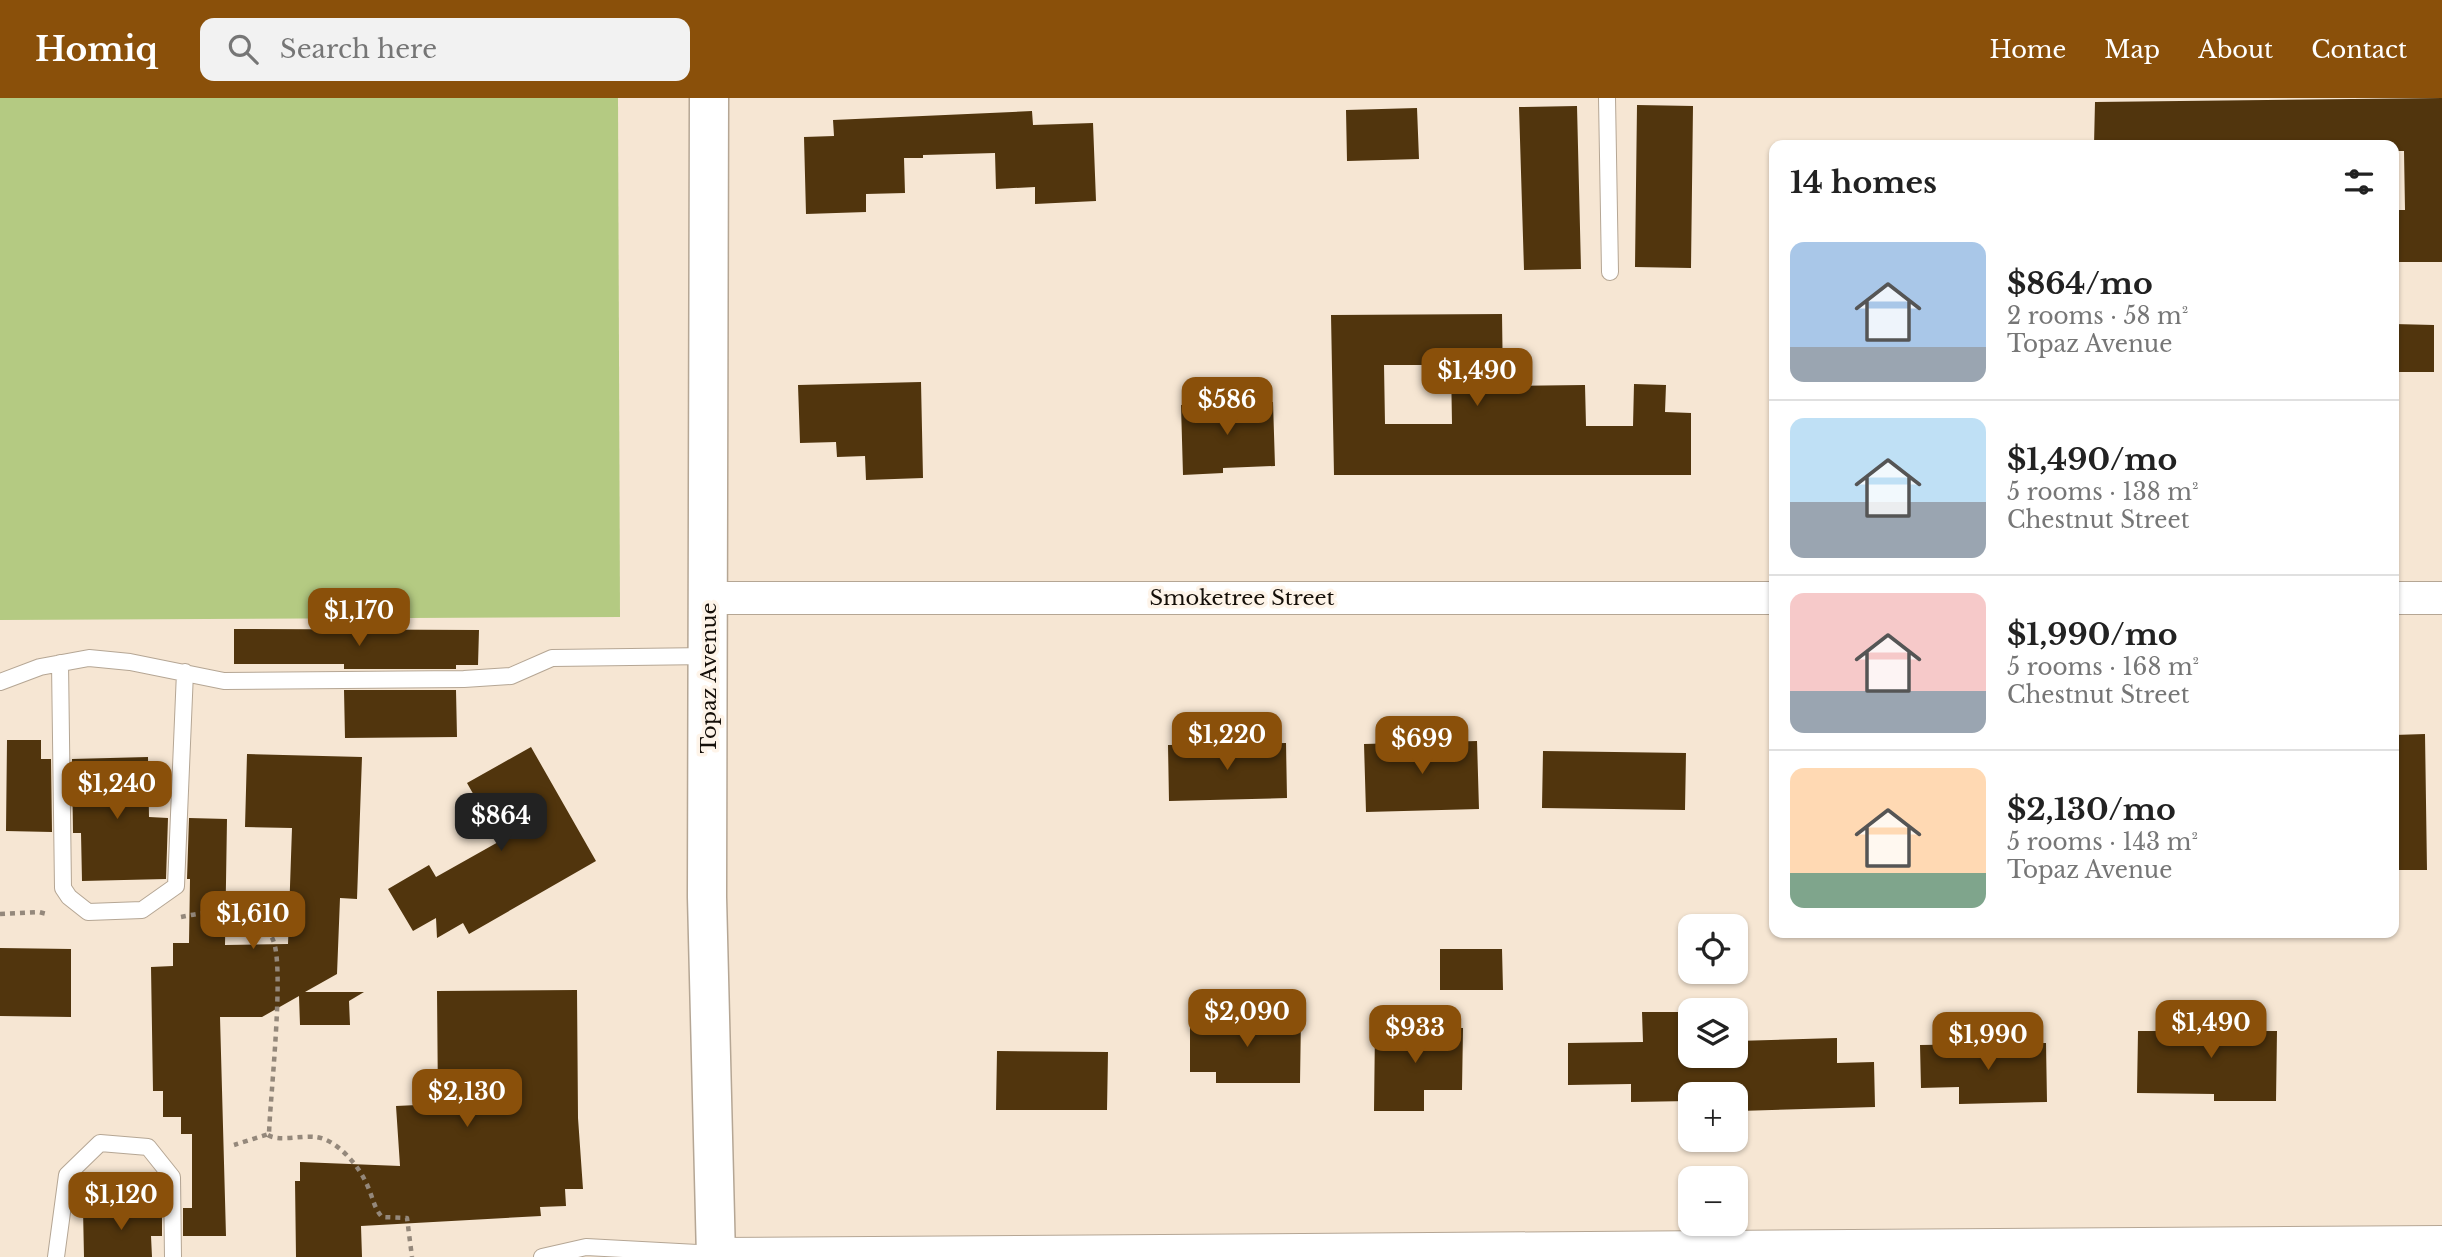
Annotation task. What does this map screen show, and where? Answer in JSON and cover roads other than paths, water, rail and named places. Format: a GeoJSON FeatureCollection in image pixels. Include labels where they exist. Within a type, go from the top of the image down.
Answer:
{"type":"FeatureCollection","features":[{"type":"Feature","properties":{"kind":"street","name":"Topaz Avenue"},"geometry":{"type":"LineString","coordinates":[[709,98],[707,897],[716,1256]]}},
{"type":"Feature","properties":{"kind":"street","name":"Smoketree Street"},"geometry":{"type":"LineString","coordinates":[[709,598],[1769,598]]}},
{"type":"Feature","properties":{"kind":"street"},"geometry":{"type":"LineString","coordinates":[[2399,598],[2442,598]]}},
{"type":"Feature","properties":{"kind":"street"},"geometry":{"type":"LineString","coordinates":[[716,1256],[2442,1242]]}},
{"type":"Feature","properties":{"kind":"lane"},"geometry":{"type":"LineString","coordinates":[[1607,98],[1610,272]]}},
{"type":"Feature","properties":{"kind":"lane"},"geometry":{"type":"LineString","coordinates":[[0,682],[40,667],[89,658],[185,672],[225,681],[464,679],[511,676],[552,658],[709,656]]}},
{"type":"Feature","properties":{"kind":"lane"},"geometry":{"type":"LineString","coordinates":[[60,663],[63,888],[69,897],[88,912],[142,910],[176,886],[185,672]]}},
{"type":"Feature","properties":{"kind":"lane"},"geometry":{"type":"LineString","coordinates":[[56,1257],[67,1175],[100,1143],[148,1147],[172,1177],[173,1257]]}},
{"type":"Feature","properties":{"kind":"lane"},"geometry":{"type":"LineString","coordinates":[[542,1257],[586,1247],[716,1256]]}}]}
